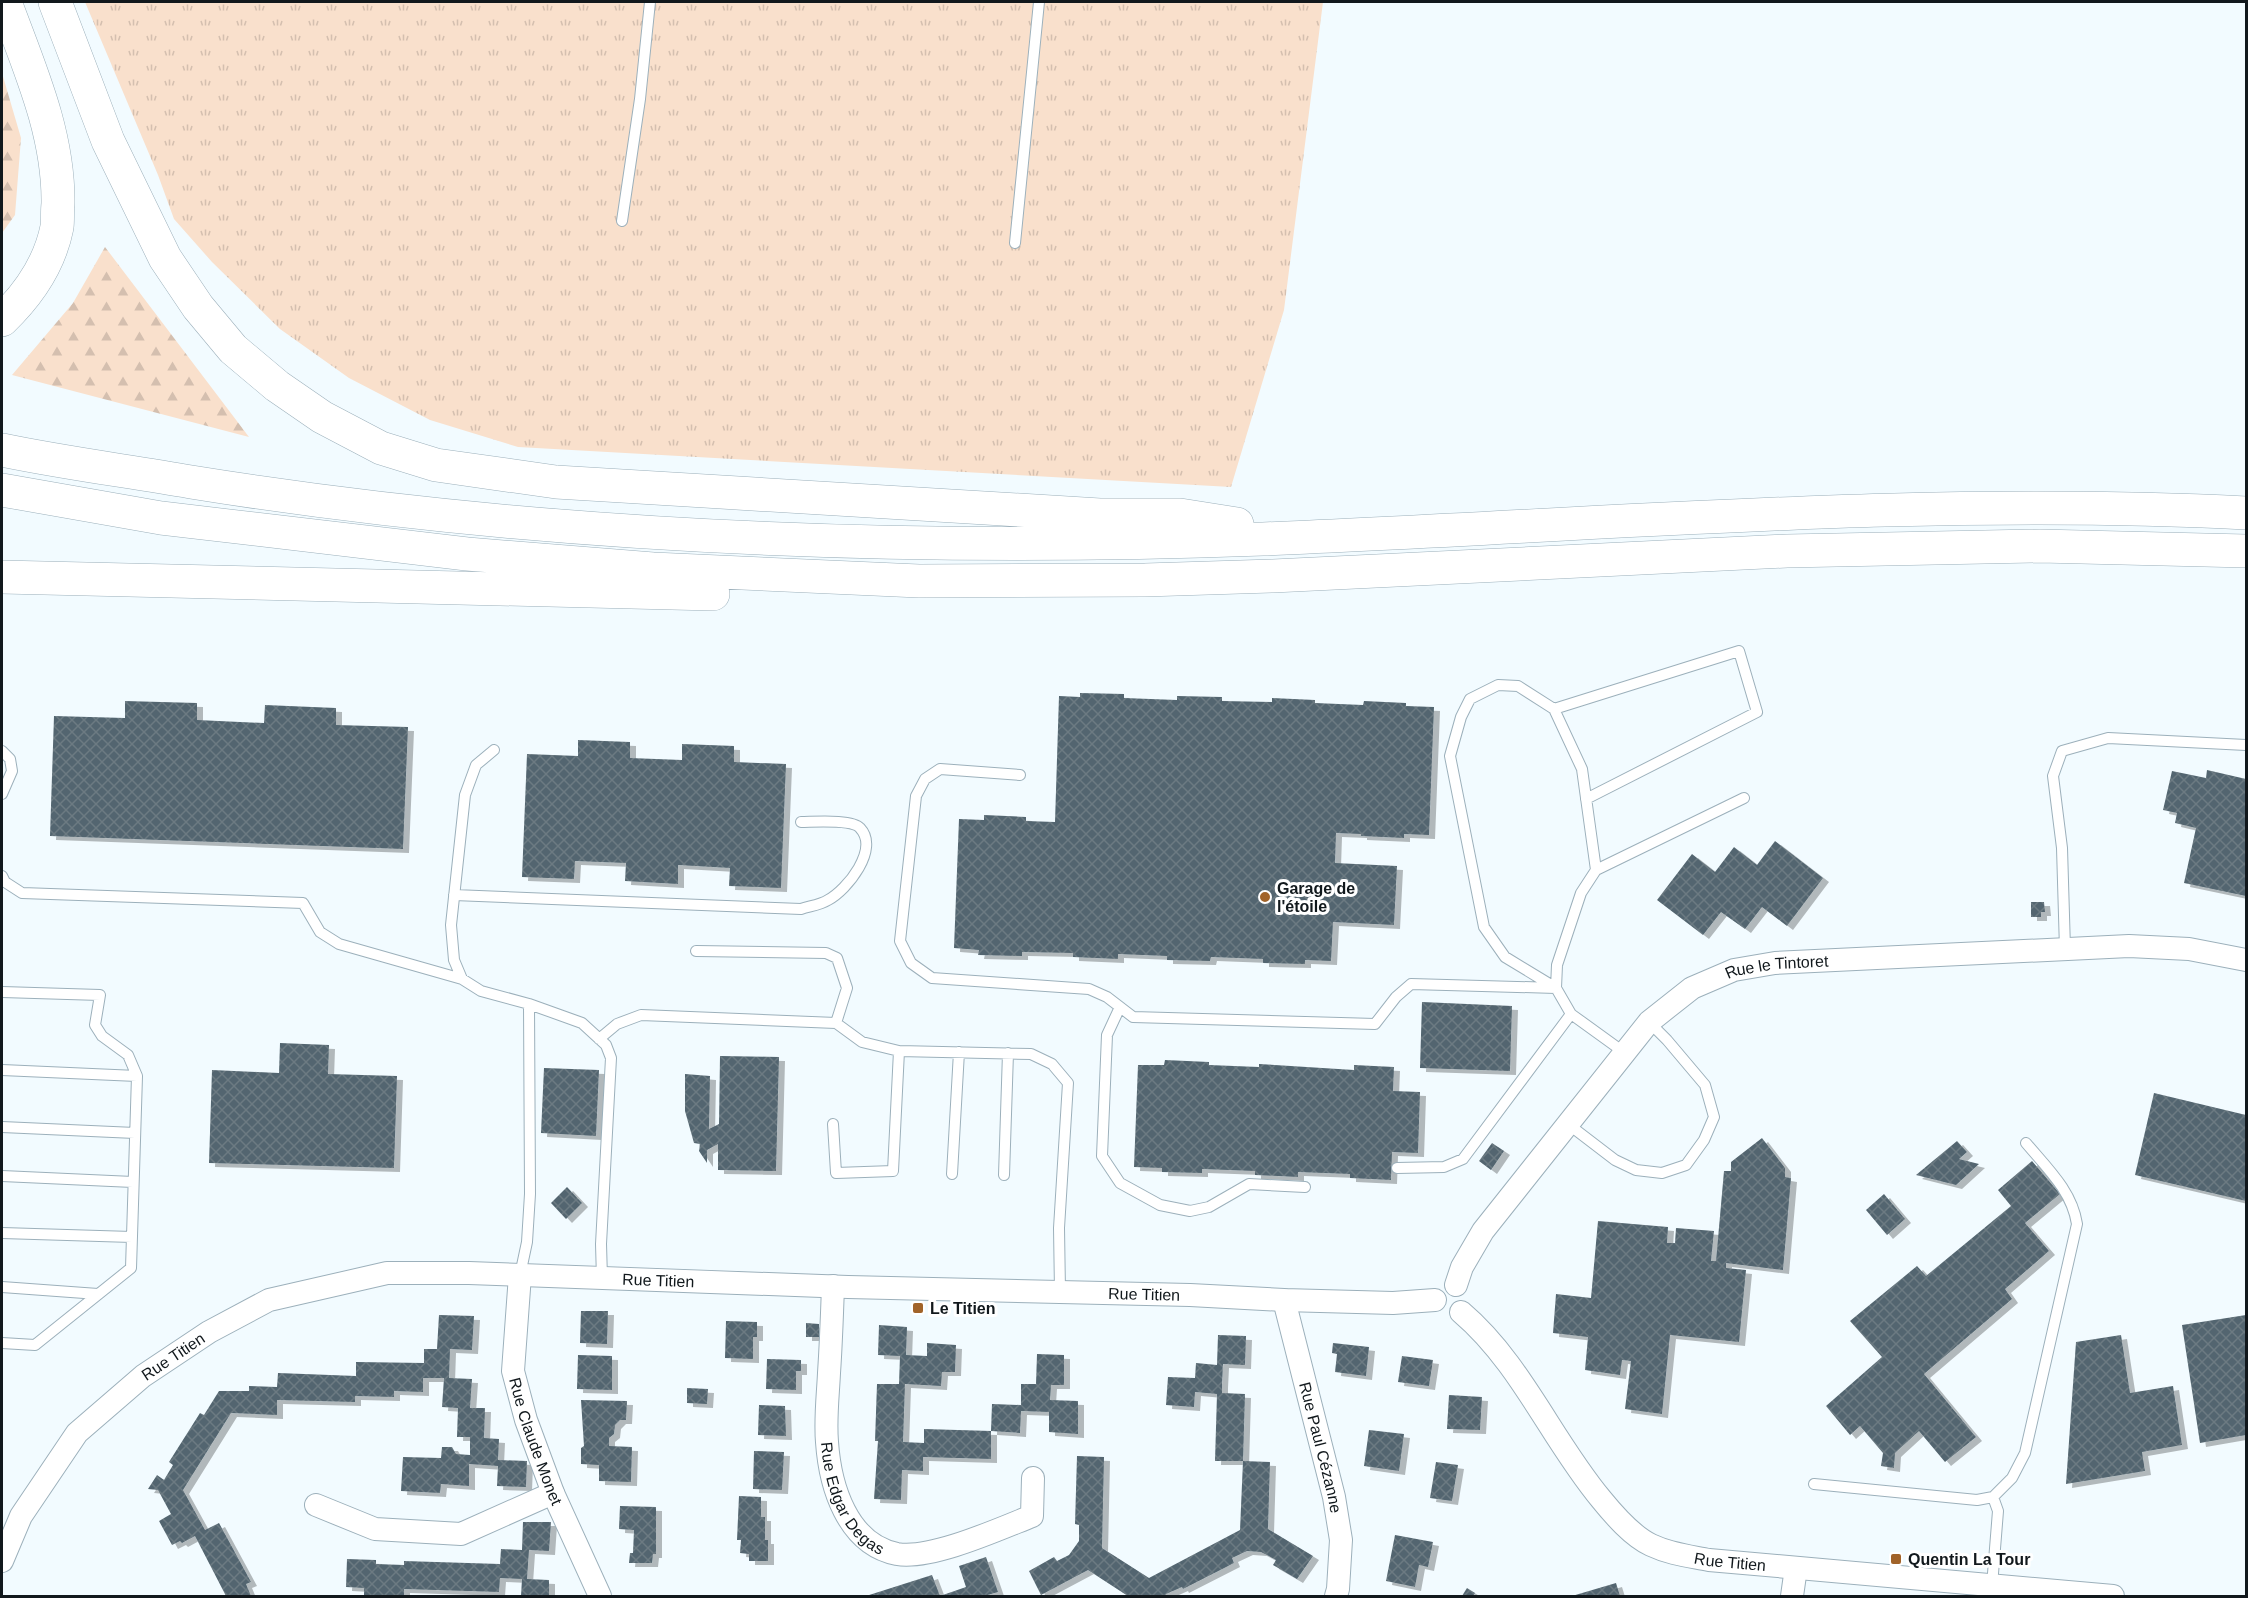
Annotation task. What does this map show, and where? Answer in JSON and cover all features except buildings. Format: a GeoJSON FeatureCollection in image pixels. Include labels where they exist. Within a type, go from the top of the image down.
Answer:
{"type":"FeatureCollection","features":[{"type":"Feature","properties":{"kind":"highway"},"geometry":{"type":"LineString","coordinates":[[2,320],[21,301],[42,268],[57,226],[58,178],[48,120],[5,2]]}},
{"type":"Feature","properties":{"kind":"highway"},"geometry":{"type":"LineString","coordinates":[[54,2],[108,141],[165,258],[198,307],[233,349],[277,386],[322,417],[381,448],[436,465],[556,482],[1100,515],[1180,515],[1313,536]]}},
{"type":"Feature","properties":{"kind":"highway"},"geometry":{"type":"LineString","coordinates":[[2,450],[253,492],[427,514],[658,533],[851,540],[1047,544],[1313,536],[1856,512],[2037,508],[2247,513]]}},
{"type":"Feature","properties":{"kind":"highway"},"geometry":{"type":"LineString","coordinates":[[2,490],[161,518],[467,554],[653,569],[919,581],[1145,580],[1273,576],[1787,551],[2040,546],[2247,551]]}},
{"type":"Feature","properties":{"kind":"highway"},"geometry":{"type":"LineString","coordinates":[[2,577],[856,597],[919,581]]}},
{"type":"Feature","properties":{"kind":"street","name":"Rue le Tintoret"},"geometry":{"type":"LineString","coordinates":[[1456,1285],[1458,1275],[1483,1231],[1649,1022],[1692,988],[1734,970],[1775,963],[2129,946],[2189,949],[2247,960]]}},
{"type":"Feature","properties":{"kind":"street","name":"Rue Titien"},"geometry":{"type":"LineString","coordinates":[[2,1562],[21,1516],[77,1433],[143,1376],[208,1332],[269,1300],[387,1273],[469,1273],[1393,1303],[1435,1300]]}},
{"type":"Feature","properties":{"kind":"street","name":"Rue Claude Monet"},"geometry":{"type":"LineString","coordinates":[[520,1275],[513,1371],[526,1420],[553,1493],[600,1596]]}},
{"type":"Feature","properties":{"kind":"street"},"geometry":{"type":"LineString","coordinates":[[1449,1284],[1456,1285],[1463,1290],[1466,1305],[1461,1312],[1453,1316],[1444,1315],[1437,1309],[1436,1293],[1441,1287],[1449,1284]]}},
{"type":"Feature","properties":{"kind":"street","name":"Rue Edgar Degas"},"geometry":{"type":"LineString","coordinates":[[833,1286],[826,1441],[833,1484],[843,1508],[859,1534],[876,1547],[898,1554],[934,1551],[1032,1516],[1033,1478]]}},
{"type":"Feature","properties":{"kind":"street","name":"Rue Paul Cézanne"},"geometry":{"type":"LineString","coordinates":[[1284,1300],[1334,1497],[1341,1540],[1336,1596]]}},
{"type":"Feature","properties":{"kind":"street","name":"Rue Titien"},"geometry":{"type":"LineString","coordinates":[[1461,1312],[1510,1365],[1586,1481],[1616,1518],[1649,1544],[1676,1554],[1953,1590],[1992,1586],[2112,1596]]}},
{"type":"Feature","properties":{"kind":"street"},"geometry":{"type":"LineString","coordinates":[[316,1505],[375,1529],[461,1534],[553,1493]]}},
{"type":"Feature","properties":{"kind":"street"},"geometry":{"type":"LineString","coordinates":[[1792,1596],[1796,1568]]}},
{"type":"Feature","properties":{"kind":"lane"},"geometry":{"type":"LineString","coordinates":[[622,221],[640,99],[651,2]]}},
{"type":"Feature","properties":{"kind":"lane"},"geometry":{"type":"LineString","coordinates":[[1015,243],[1039,2]]}},
{"type":"Feature","properties":{"kind":"lane"},"geometry":{"type":"LineString","coordinates":[[1554,709],[1739,651],[1757,712],[1586,799]]}},
{"type":"Feature","properties":{"kind":"lane"},"geometry":{"type":"LineString","coordinates":[[1596,870],[1582,769],[1554,709],[1518,686],[1498,685],[1470,699],[1461,717],[1450,756],[1484,927],[1505,957],[1556,988],[1571,1014],[1625,1053]]}},
{"type":"Feature","properties":{"kind":"lane"},"geometry":{"type":"LineString","coordinates":[[2065,949],[2062,848],[2053,776],[2062,751],[2108,738],[2247,745]]}},
{"type":"Feature","properties":{"kind":"lane"},"geometry":{"type":"LineString","coordinates":[[462,979],[454,960],[451,925],[465,795],[476,765],[494,750]]}},
{"type":"Feature","properties":{"kind":"lane"},"geometry":{"type":"LineString","coordinates":[[2,752],[10,759],[12,771],[2,794]]}},
{"type":"Feature","properties":{"kind":"lane"},"geometry":{"type":"LineString","coordinates":[[1020,775],[940,770],[925,779],[916,796],[900,941],[911,963],[932,978],[1089,989],[1107,997],[1133,1017],[1375,1024],[1396,997],[1411,984],[1556,988]]}},
{"type":"Feature","properties":{"kind":"lane"},"geometry":{"type":"LineString","coordinates":[[1556,988],[1557,965],[1581,893],[1596,870],[1744,798]]}},
{"type":"Feature","properties":{"kind":"lane"},"geometry":{"type":"LineString","coordinates":[[454,895],[801,909],[829,900],[850,881],[862,863],[867,842],[860,828],[850,823],[801,822]]}},
{"type":"Feature","properties":{"kind":"lane"},"geometry":{"type":"LineString","coordinates":[[3,881],[22,893],[303,903],[320,932],[339,944],[462,979],[481,991],[529,1004],[582,1023],[606,1046],[611,1058],[601,1244],[602,1278]]}},
{"type":"Feature","properties":{"kind":"lane"},"geometry":{"type":"LineString","coordinates":[[696,951],[826,953],[837,958],[847,988],[836,1023]]}},
{"type":"Feature","properties":{"kind":"lane"},"geometry":{"type":"LineString","coordinates":[[2,992],[100,995],[95,1025],[102,1036],[128,1055],[137,1076],[131,1268],[35,1345],[2,1343]]}},
{"type":"Feature","properties":{"kind":"lane"},"geometry":{"type":"LineString","coordinates":[[520,1275],[527,1242],[530,1194],[529,1004]]}},
{"type":"Feature","properties":{"kind":"lane"},"geometry":{"type":"LineString","coordinates":[[1120,1007],[1107,1035],[1102,1156],[1120,1183],[1160,1205],[1190,1211],[1209,1208],[1249,1184],[1305,1187]]}},
{"type":"Feature","properties":{"kind":"lane"},"geometry":{"type":"LineString","coordinates":[[1398,1168],[1444,1167],[1462,1159],[1571,1014]]}},
{"type":"Feature","properties":{"kind":"lane"},"geometry":{"type":"LineString","coordinates":[[599,1039],[617,1024],[641,1015],[836,1023],[862,1042],[899,1051],[1031,1054],[1052,1064],[1068,1083],[1059,1228],[1060,1291]]}},
{"type":"Feature","properties":{"kind":"lane"},"geometry":{"type":"LineString","coordinates":[[1568,1124],[1615,1160],[1636,1170],[1662,1173],[1686,1165],[1704,1140],[1714,1117],[1705,1085],[1649,1022]]}},
{"type":"Feature","properties":{"kind":"lane"},"geometry":{"type":"LineString","coordinates":[[833,1124],[836,1173],[893,1172],[899,1051]]}},
{"type":"Feature","properties":{"kind":"lane"},"geometry":{"type":"LineString","coordinates":[[952,1174],[958,1052]]}},
{"type":"Feature","properties":{"kind":"lane"},"geometry":{"type":"LineString","coordinates":[[1004,1175],[1008,1053]]}},
{"type":"Feature","properties":{"kind":"lane"},"geometry":{"type":"LineString","coordinates":[[2,1070],[137,1076]]}},
{"type":"Feature","properties":{"kind":"lane"},"geometry":{"type":"LineString","coordinates":[[2,1127],[135,1133]]}},
{"type":"Feature","properties":{"kind":"lane"},"geometry":{"type":"LineString","coordinates":[[1814,1484],[1977,1500],[1993,1497],[2012,1478],[2025,1453],[2078,1224],[2075,1208],[2066,1192],[2026,1143]]}},
{"type":"Feature","properties":{"kind":"lane"},"geometry":{"type":"LineString","coordinates":[[2,1176],[134,1182]]}},
{"type":"Feature","properties":{"kind":"lane"},"geometry":{"type":"LineString","coordinates":[[2,1233],[132,1237]]}},
{"type":"Feature","properties":{"kind":"lane"},"geometry":{"type":"LineString","coordinates":[[2,1287],[98,1294]]}},
{"type":"Feature","properties":{"kind":"lane"},"geometry":{"type":"LineString","coordinates":[[1992,1586],[1998,1511],[1993,1497]]}},
{"type":"Feature","properties":{"kind":"green space"},"geometry":{"type":"Polygon","coordinates":[[[85,2],[1323,2],[1284,310],[1231,487],[518,447],[430,420],[349,378],[280,329],[212,262],[174,219],[158,175],[85,2]]]}},
{"type":"Feature","properties":{"kind":"green space"},"geometry":{"type":"Polygon","coordinates":[[[2,73],[21,138],[15,215],[2,233],[2,73]]]}},
{"type":"Feature","properties":{"kind":"green space"},"geometry":{"type":"Polygon","coordinates":[[[105,247],[249,437],[12,375],[73,303],[105,247]]]}},
{"type":"Feature","properties":{"kind":"place","name":"Garage de l'étoile"},"geometry":{"type":"Point","coordinates":[1265,897]}},
{"type":"Feature","properties":{"kind":"place","name":"Le Titien"},"geometry":{"type":"Point","coordinates":[918,1308]}},
{"type":"Feature","properties":{"kind":"place","name":"Quentin La Tour"},"geometry":{"type":"Point","coordinates":[1896,1559]}}]}
